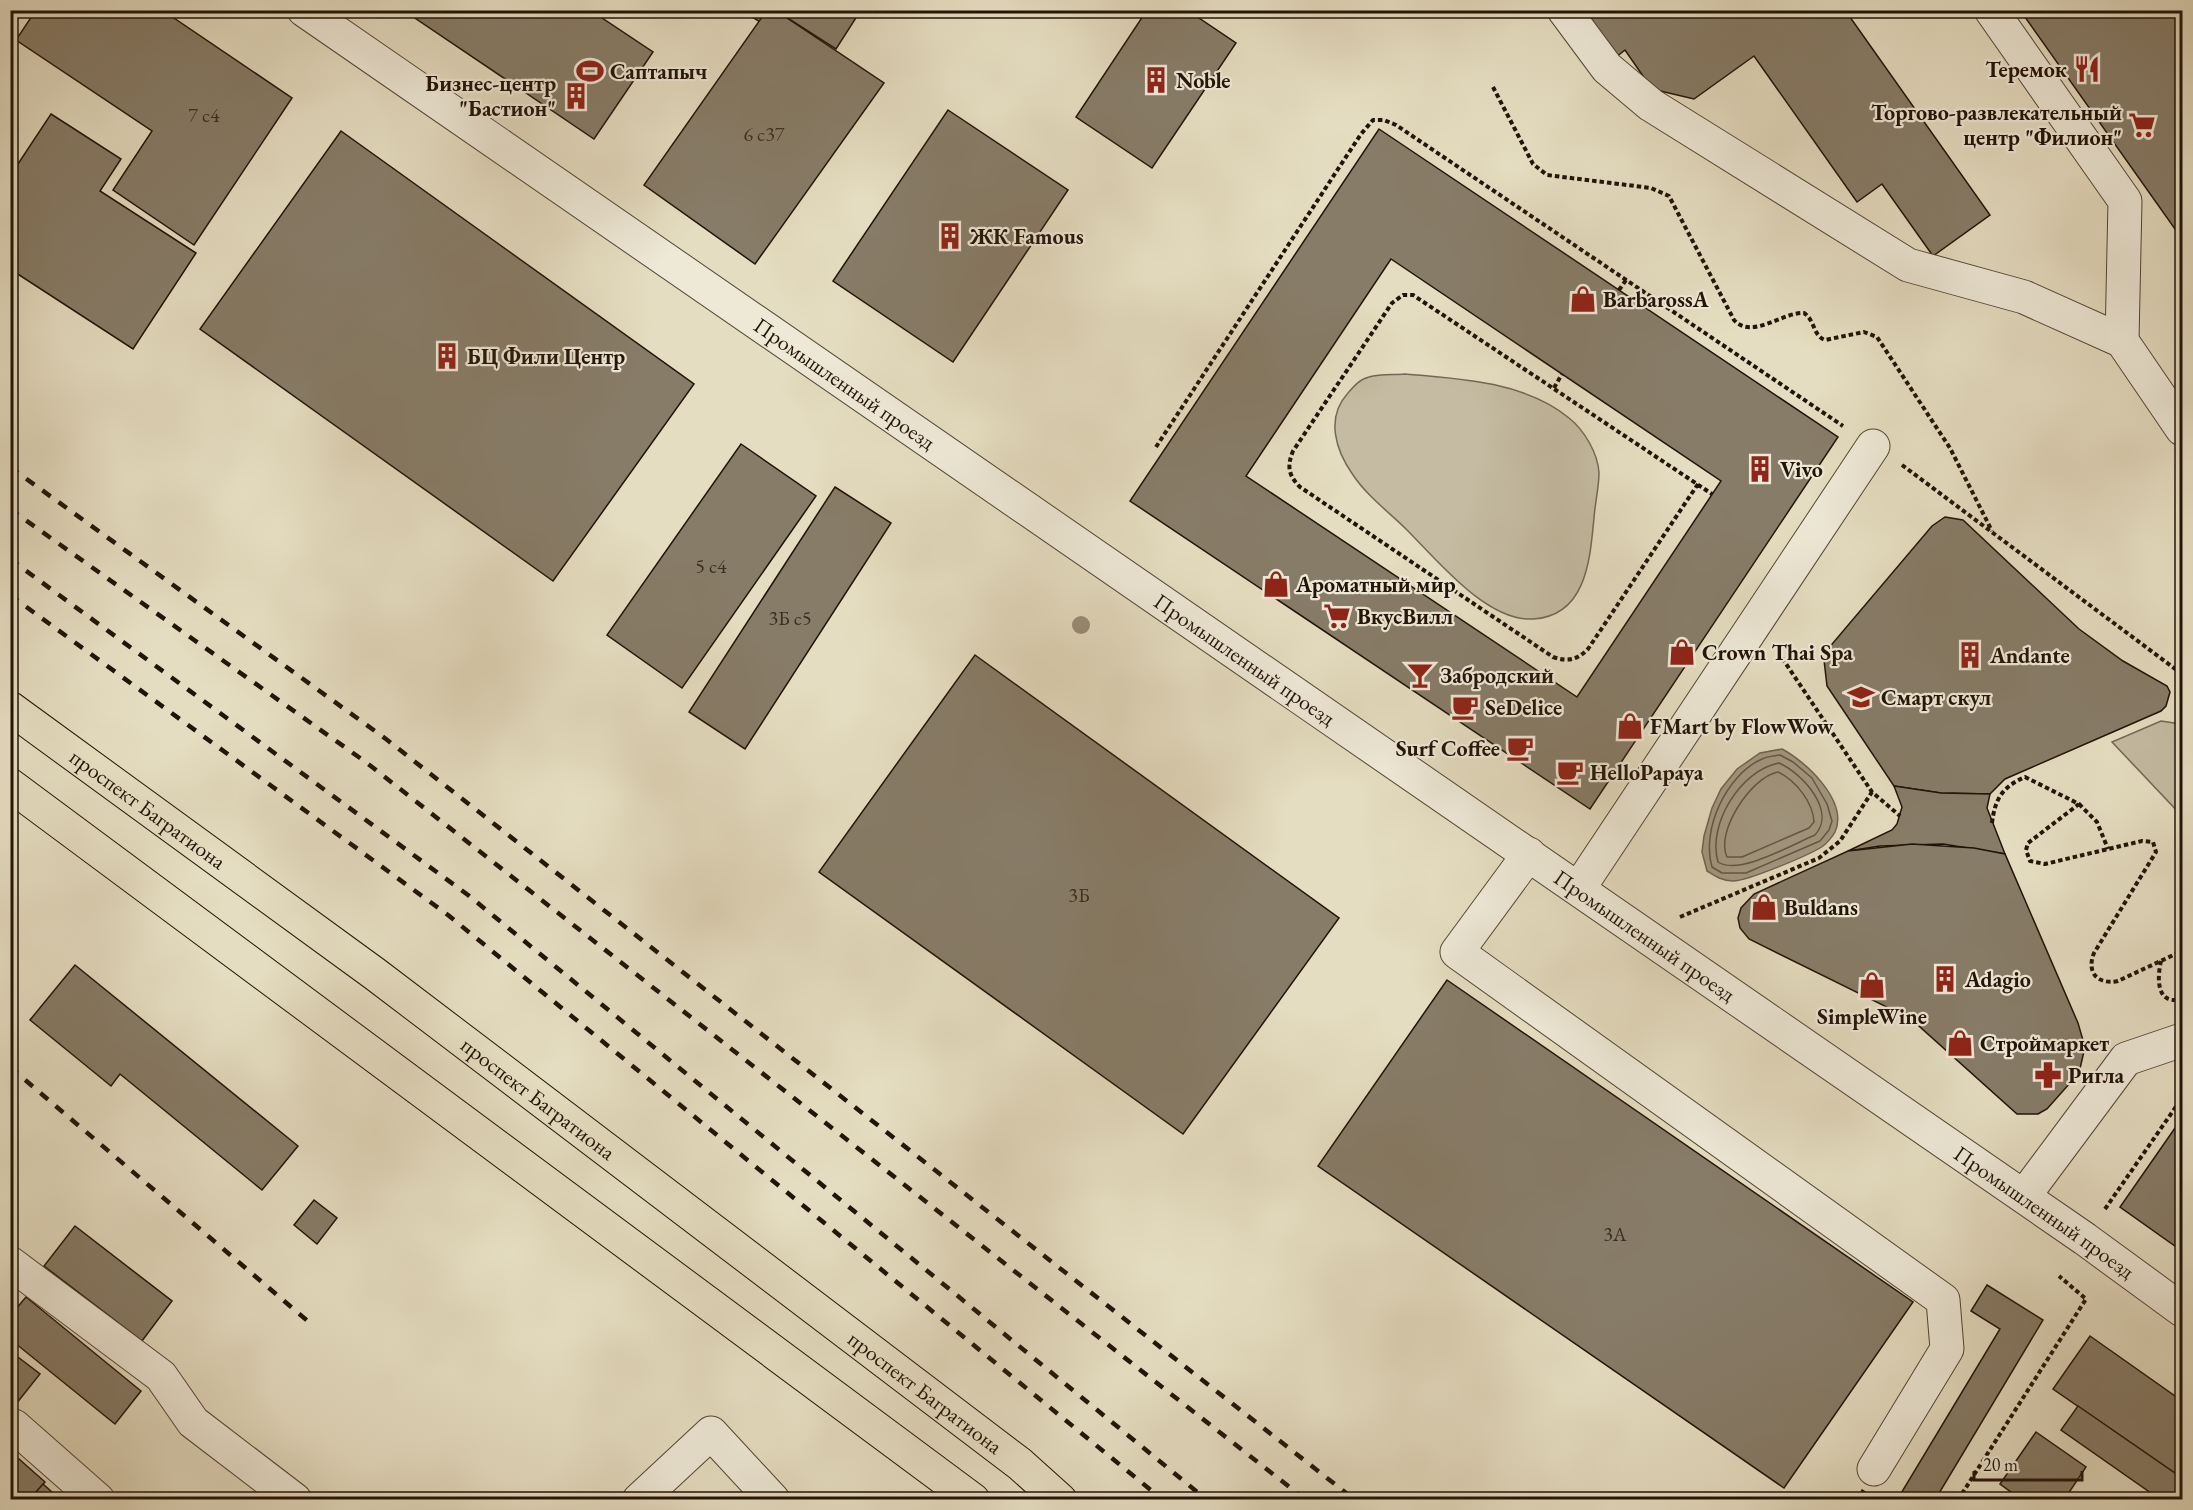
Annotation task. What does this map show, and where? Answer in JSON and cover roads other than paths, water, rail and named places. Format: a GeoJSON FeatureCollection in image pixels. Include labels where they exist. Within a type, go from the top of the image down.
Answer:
{"type":"FeatureCollection","features":[{"type":"Feature","properties":{"kind":"main road","name":"проспект Багратиона"},"geometry":{"type":"LineString","coordinates":[[10,708],[375,974],[1020,1464],[1059,1500]]}},
{"type":"Feature","properties":{"kind":"main road"},"geometry":{"type":"LineString","coordinates":[[10,785],[973,1500]]}},
{"type":"Feature","properties":{"kind":"street","name":"Промышленный проезд"},"geometry":{"type":"LineString","coordinates":[[304,10],[884,409],[1072,543],[1579,888],[2024,1197],[2182,1310]]}},
{"type":"Feature","properties":{"kind":"street"},"geometry":{"type":"LineString","coordinates":[[1564,10],[1607,68],[1652,105],[1908,265],[2024,297],[2122,341],[2182,429]]}},
{"type":"Feature","properties":{"kind":"street"},"geometry":{"type":"LineString","coordinates":[[1991,10],[2126,201],[2122,341]]}},
{"type":"Feature","properties":{"kind":"street"},"geometry":{"type":"LineString","coordinates":[[1579,888],[1874,446]]}},
{"type":"Feature","properties":{"kind":"street"},"geometry":{"type":"LineString","coordinates":[[1528,854],[1457,952],[1943,1300],[1947,1349],[1874,1469]]}},
{"type":"Feature","properties":{"kind":"street"},"geometry":{"type":"LineString","coordinates":[[2024,1197],[2126,1059],[2174,1051]]}},
{"type":"Feature","properties":{"kind":"street"},"geometry":{"type":"LineString","coordinates":[[10,1263],[161,1376],[193,1422],[295,1500]]}},
{"type":"Feature","properties":{"kind":"street"},"geometry":{"type":"LineString","coordinates":[[14,1426],[98,1500]]}},
{"type":"Feature","properties":{"kind":"street"},"geometry":{"type":"LineString","coordinates":[[639,1500],[711,1433],[773,1500]]}},
{"type":"Feature","properties":{"kind":"water"},"geometry":{"type":"Polygon","coordinates":[[[1782,749],[1813,772],[1830,795],[1838,820],[1835,832],[1823,846],[1816,850],[1740,880],[1725,880],[1707,871],[1702,852],[1704,836],[1712,808],[1721,789],[1737,769],[1760,753],[1782,749]]]}},
{"type":"Feature","properties":{"kind":"railway"},"geometry":{"type":"LineString","coordinates":[[10,467],[386,739],[1355,1500]]}},
{"type":"Feature","properties":{"kind":"railway"},"geometry":{"type":"LineString","coordinates":[[10,509],[367,763],[1306,1500]]}},
{"type":"Feature","properties":{"kind":"railway"},"geometry":{"type":"LineString","coordinates":[[10,559],[468,895],[1207,1500]]}},
{"type":"Feature","properties":{"kind":"railway"},"geometry":{"type":"LineString","coordinates":[[10,595],[448,915],[1163,1500]]}},
{"type":"Feature","properties":{"kind":"railway"},"geometry":{"type":"LineString","coordinates":[[10,1067],[310,1323]]}},
{"type":"Feature","properties":{"kind":"place","name":"Теремок"},"geometry":{"type":"Point","coordinates":[2087,69]}},
{"type":"Feature","properties":{"kind":"place","name":"Саптапыч"},"geometry":{"type":"Point","coordinates":[590,71]}},
{"type":"Feature","properties":{"kind":"place","name":"Noble"},"geometry":{"type":"Point","coordinates":[1156,80]}},
{"type":"Feature","properties":{"kind":"place","name":"Бизнес-центр \"Бастион\""},"geometry":{"type":"Point","coordinates":[576,96]}},
{"type":"Feature","properties":{"kind":"place","name":"Торгово-развлекательный центр \"Филион\""},"geometry":{"type":"Point","coordinates":[2142,125]}},
{"type":"Feature","properties":{"kind":"place","name":"ЖК Famous"},"geometry":{"type":"Point","coordinates":[950,236]}},
{"type":"Feature","properties":{"kind":"place","name":"BarbarossA"},"geometry":{"type":"Point","coordinates":[1583,299]}},
{"type":"Feature","properties":{"kind":"place","name":"БЦ Фили Центр"},"geometry":{"type":"Point","coordinates":[447,356]}},
{"type":"Feature","properties":{"kind":"place","name":"Vivo"},"geometry":{"type":"Point","coordinates":[1760,469]}},
{"type":"Feature","properties":{"kind":"place","name":"Ароматный мир"},"geometry":{"type":"Point","coordinates":[1276,584]}},
{"type":"Feature","properties":{"kind":"place","name":"ВкусВилл"},"geometry":{"type":"Point","coordinates":[1337,616]}},
{"type":"Feature","properties":{"kind":"place","name":"Crown Thai Spa"},"geometry":{"type":"Point","coordinates":[1682,652]}},
{"type":"Feature","properties":{"kind":"place","name":"Andante"},"geometry":{"type":"Point","coordinates":[1970,655]}},
{"type":"Feature","properties":{"kind":"place","name":"Забродский"},"geometry":{"type":"Point","coordinates":[1420,675]}},
{"type":"Feature","properties":{"kind":"place","name":"Смарт скул"},"geometry":{"type":"Point","coordinates":[1861,697]}},
{"type":"Feature","properties":{"kind":"place","name":"SeDelice"},"geometry":{"type":"Point","coordinates":[1465,707]}},
{"type":"Feature","properties":{"kind":"place","name":"FMart by FlowWow"},"geometry":{"type":"Point","coordinates":[1630,726]}},
{"type":"Feature","properties":{"kind":"place","name":"Surf Coffee"},"geometry":{"type":"Point","coordinates":[1520,748]}},
{"type":"Feature","properties":{"kind":"place","name":"HelloPapaya"},"geometry":{"type":"Point","coordinates":[1570,772]}},
{"type":"Feature","properties":{"kind":"place","name":"Buldans"},"geometry":{"type":"Point","coordinates":[1764,907]}},
{"type":"Feature","properties":{"kind":"place","name":"Adagio"},"geometry":{"type":"Point","coordinates":[1945,979]}},
{"type":"Feature","properties":{"kind":"place","name":"SimpleWine"},"geometry":{"type":"Point","coordinates":[1872,985]}},
{"type":"Feature","properties":{"kind":"place","name":"Строймаркет"},"geometry":{"type":"Point","coordinates":[1960,1043]}},
{"type":"Feature","properties":{"kind":"place","name":"Ригла"},"geometry":{"type":"Point","coordinates":[2048,1075]}}]}
